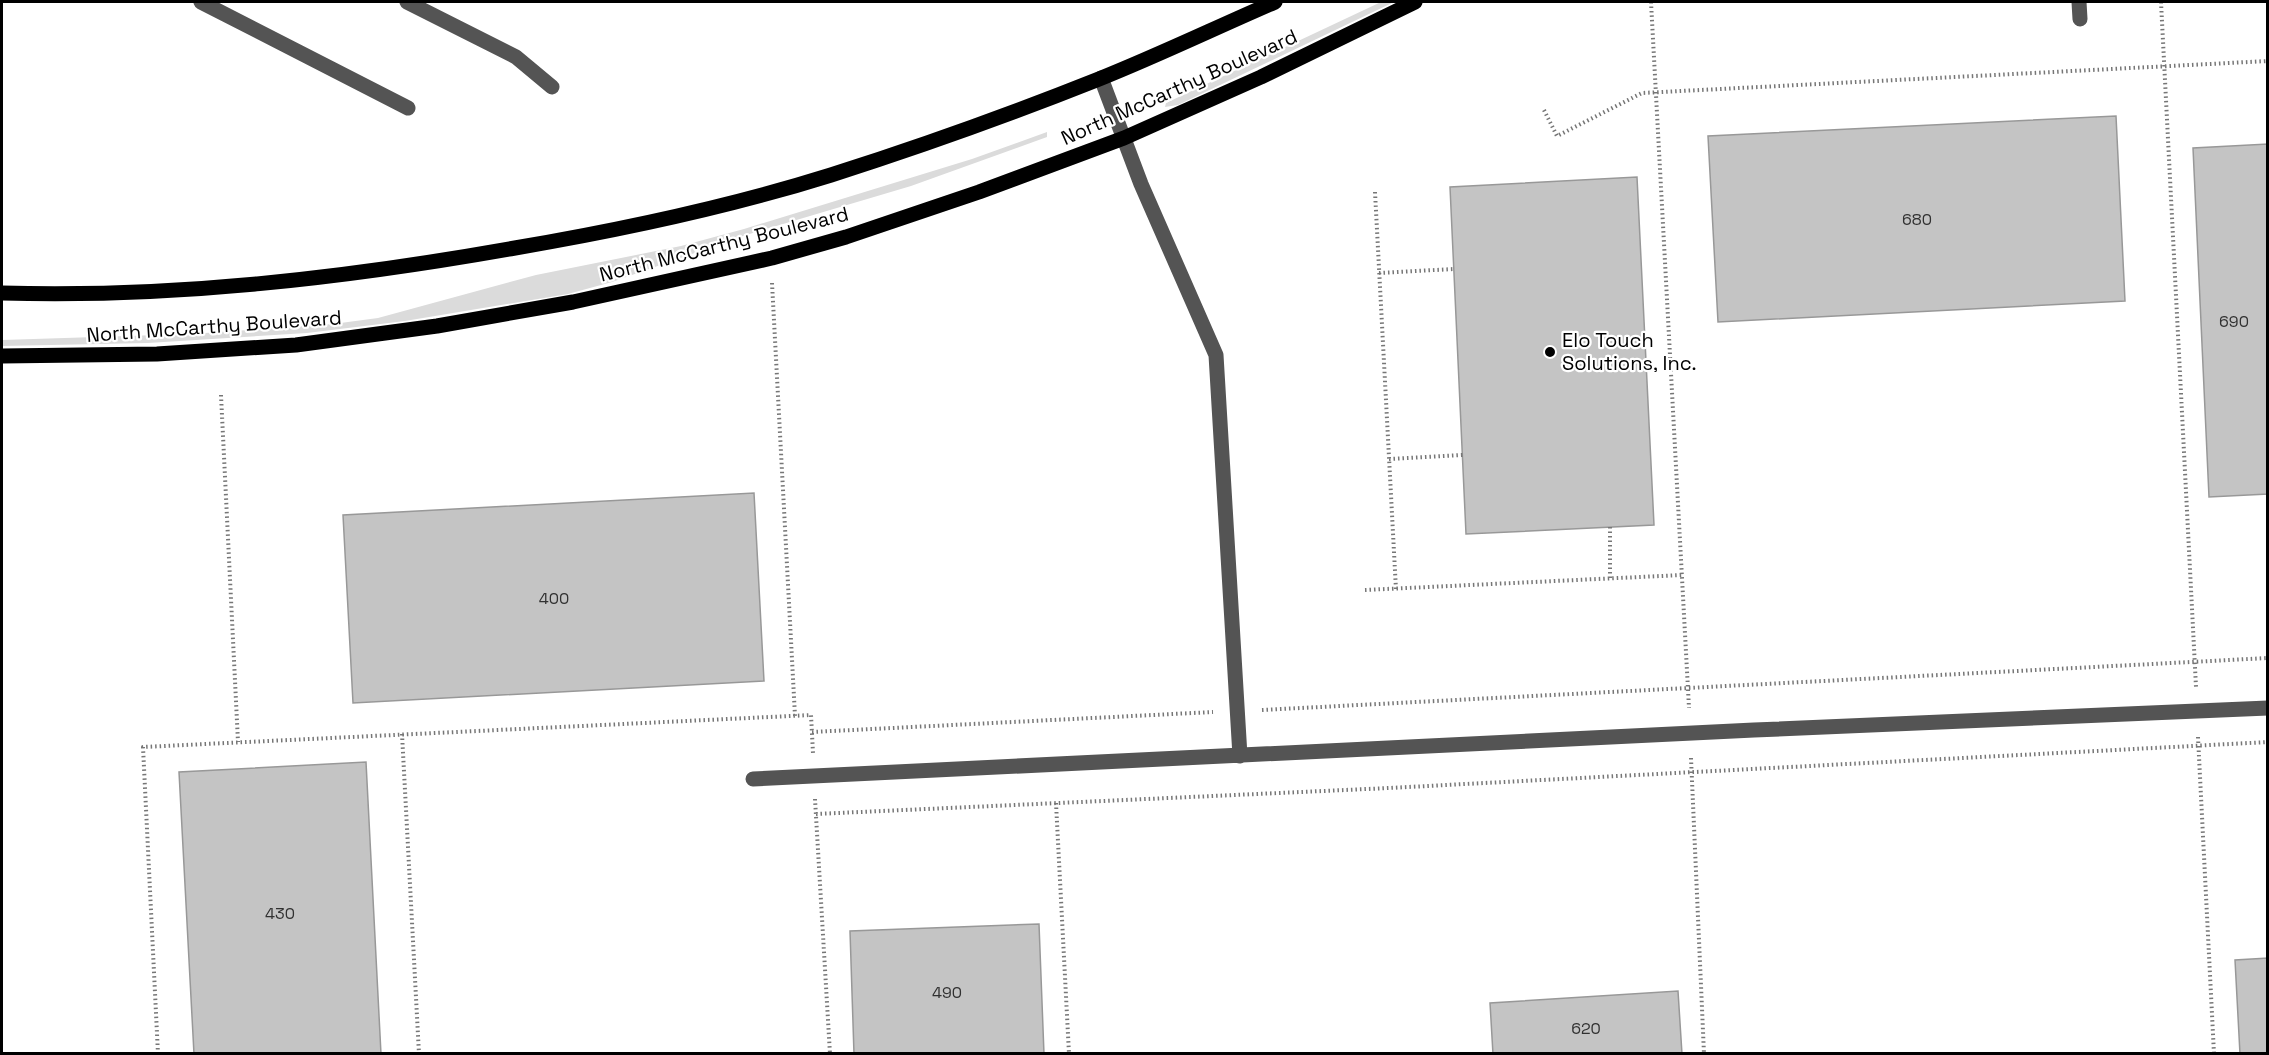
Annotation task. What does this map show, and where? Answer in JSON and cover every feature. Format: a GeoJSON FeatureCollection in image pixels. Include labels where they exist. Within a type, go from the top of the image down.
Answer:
{"type":"FeatureCollection","features":[{"type":"Feature","properties":{"kind":"main road","name":"North McCarthy Boulevard"},"geometry":{"type":"LineString","coordinates":[[2,293],[154,291],[290,282],[427,264],[683,215],[828,176],[958,133],[1101,78],[1275,2]]}},
{"type":"Feature","properties":{"kind":"main road","name":"North McCarthy Boulevard"},"geometry":{"type":"LineString","coordinates":[[2,357],[157,354],[296,345],[437,326],[573,302],[772,258],[846,237],[979,192],[1124,138],[1261,77],[1415,2]]}},
{"type":"Feature","properties":{"kind":"lane"},"geometry":{"type":"LineString","coordinates":[[201,2],[408,108]]}},
{"type":"Feature","properties":{"kind":"lane"},"geometry":{"type":"LineString","coordinates":[[407,2],[516,57],[552,87]]}},
{"type":"Feature","properties":{"kind":"lane"},"geometry":{"type":"LineString","coordinates":[[2079,2],[2080,19]]}},
{"type":"Feature","properties":{"kind":"lane"},"geometry":{"type":"LineString","coordinates":[[1101,78],[1141,184],[1216,355],[1240,756]]}},
{"type":"Feature","properties":{"kind":"lane"},"geometry":{"type":"LineString","coordinates":[[753,779],[1690,733],[2268,708]]}},
{"type":"Feature","properties":{"kind":"path"},"geometry":{"type":"LineString","coordinates":[[1651,2],[1692,771],[1704,1053]]}},
{"type":"Feature","properties":{"kind":"path"},"geometry":{"type":"LineString","coordinates":[[2161,2],[2214,1053]]}},
{"type":"Feature","properties":{"kind":"path"},"geometry":{"type":"LineString","coordinates":[[1544,110],[1557,136],[1642,93],[2268,61]]}},
{"type":"Feature","properties":{"kind":"path"},"geometry":{"type":"LineString","coordinates":[[1375,192],[1395,590]]}},
{"type":"Feature","properties":{"kind":"path"},"geometry":{"type":"LineString","coordinates":[[772,258],[795,716]]}},
{"type":"Feature","properties":{"kind":"path"},"geometry":{"type":"LineString","coordinates":[[1379,273],[1454,269]]}},
{"type":"Feature","properties":{"kind":"path"},"geometry":{"type":"LineString","coordinates":[[222,395],[238,742]]}},
{"type":"Feature","properties":{"kind":"path"},"geometry":{"type":"LineString","coordinates":[[1389,459],[1463,455]]}},
{"type":"Feature","properties":{"kind":"path"},"geometry":{"type":"LineString","coordinates":[[1610,527],[1610,579]]}},
{"type":"Feature","properties":{"kind":"path"},"geometry":{"type":"LineString","coordinates":[[1365,590],[1682,575]]}},
{"type":"Feature","properties":{"kind":"path"},"geometry":{"type":"LineString","coordinates":[[812,732],[2268,658]]}},
{"type":"Feature","properties":{"kind":"path"},"geometry":{"type":"LineString","coordinates":[[158,1053],[143,747],[795,716],[811,716],[830,1053]]}},
{"type":"Feature","properties":{"kind":"path"},"geometry":{"type":"LineString","coordinates":[[402,734],[419,1053]]}},
{"type":"Feature","properties":{"kind":"path"},"geometry":{"type":"LineString","coordinates":[[816,814],[1056,804],[2268,742]]}},
{"type":"Feature","properties":{"kind":"path"},"geometry":{"type":"LineString","coordinates":[[1056,804],[1069,1053]]}},
{"type":"Feature","properties":{"kind":"shaded area"},"geometry":{"type":"Polygon","coordinates":[[[1381,2],[1394,2],[1178,105],[1165,107],[1166,103],[1381,2]]]}},
{"type":"Feature","properties":{"kind":"shaded area"},"geometry":{"type":"Polygon","coordinates":[[[1047,132],[1047,137],[911,186],[746,235],[612,282],[568,294],[405,321],[307,333],[148,343],[2,346],[2,340],[190,334],[333,324],[378,318],[536,275],[681,246],[744,229],[972,159],[1047,132]]]}},
{"type":"Feature","properties":{"kind":"building"},"geometry":{"type":"Polygon","coordinates":[[[2116,116],[2125,301],[1718,322],[1708,136],[2116,116]]]}},
{"type":"Feature","properties":{"kind":"building"},"geometry":{"type":"Polygon","coordinates":[[[2268,144],[2268,494],[2209,497],[2193,148],[2268,144]]]}},
{"type":"Feature","properties":{"kind":"building"},"geometry":{"type":"Polygon","coordinates":[[[1637,177],[1654,525],[1466,534],[1450,187],[1637,177]]]}},
{"type":"Feature","properties":{"kind":"building"},"geometry":{"type":"Polygon","coordinates":[[[754,493],[764,681],[353,703],[343,515],[754,493]]]}},
{"type":"Feature","properties":{"kind":"building"},"geometry":{"type":"Polygon","coordinates":[[[366,762],[381,1054],[194,1054],[179,772],[366,762]]]}},
{"type":"Feature","properties":{"kind":"building"},"geometry":{"type":"Polygon","coordinates":[[[1039,924],[1044,1054],[854,1054],[850,931],[1039,924]]]}},
{"type":"Feature","properties":{"kind":"building"},"geometry":{"type":"Polygon","coordinates":[[[2268,958],[2268,1054],[2240,1054],[2235,960],[2268,958]]]}},
{"type":"Feature","properties":{"kind":"building"},"geometry":{"type":"Polygon","coordinates":[[[1678,991],[1682,1054],[1493,1054],[1490,1003],[1678,991]]]}},
{"type":"Feature","properties":{"kind":"place","name":"Elo Touch Solutions, Inc."},"geometry":{"type":"Point","coordinates":[1550,352]}}]}
